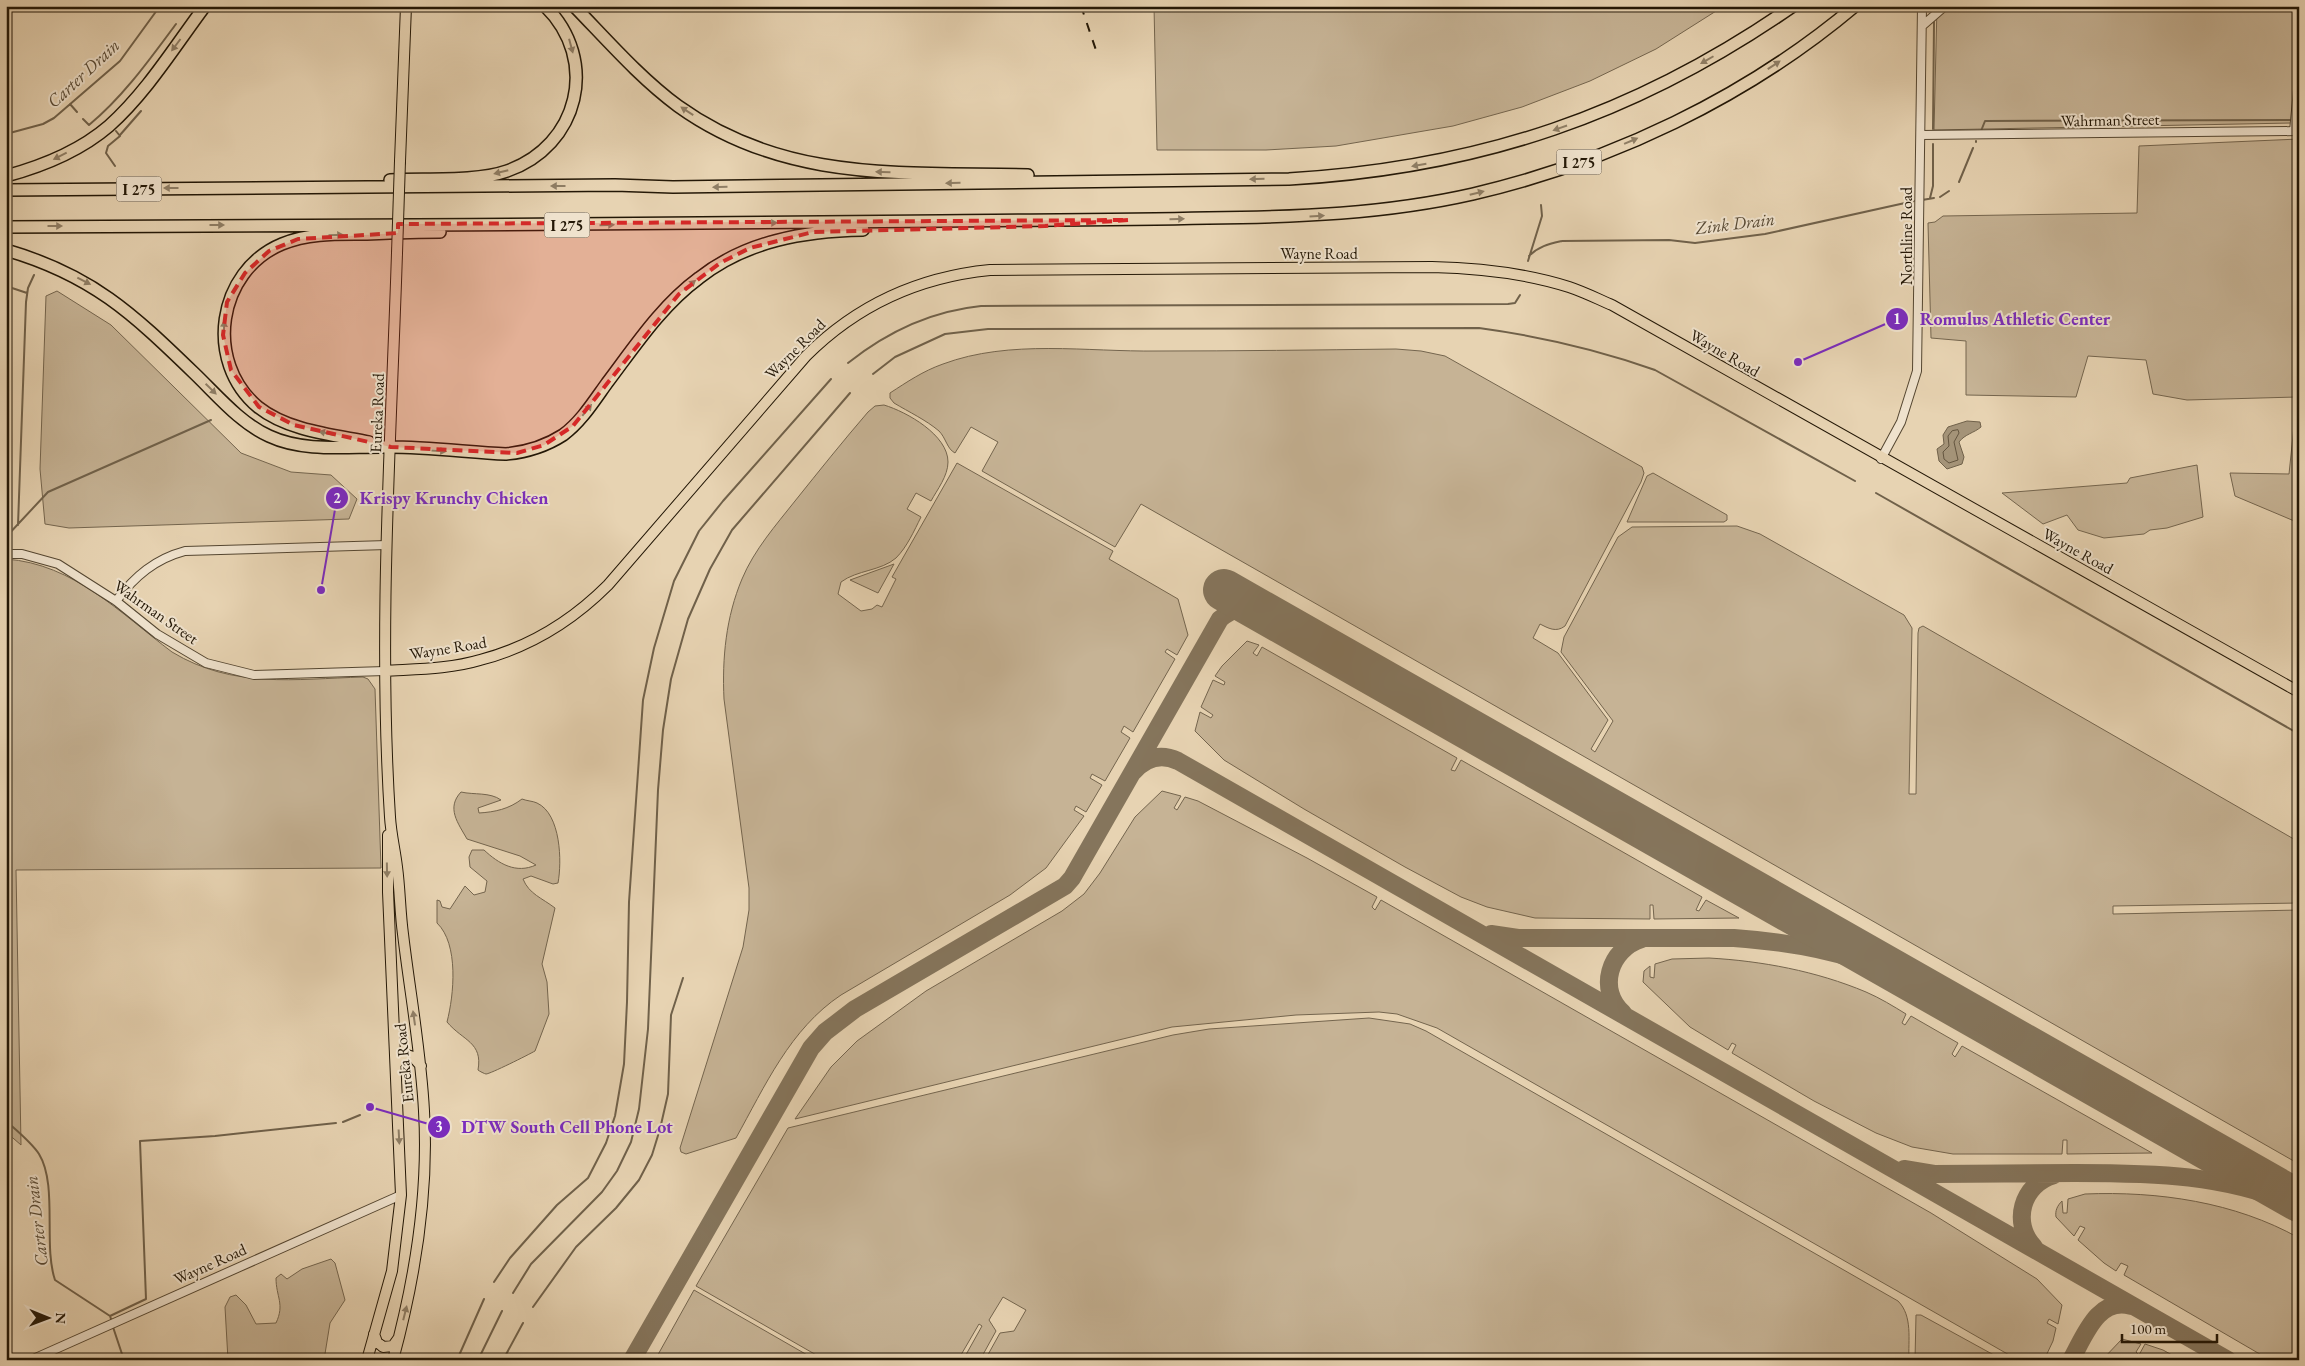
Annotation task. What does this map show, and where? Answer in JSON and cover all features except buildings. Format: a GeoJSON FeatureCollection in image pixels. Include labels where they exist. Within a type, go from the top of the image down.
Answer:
{"type":"FeatureCollection","features":[{"type":"Feature","properties":{"kind":"highway"},"geometry":{"type":"LineString","coordinates":[[6,176],[58,158],[87,142],[108,126],[133,101],[205,6]]}},
{"type":"Feature","properties":{"kind":"highway"},"geometry":{"type":"LineString","coordinates":[[273,188],[377,180],[478,176],[505,172],[526,163],[542,152],[558,134],[568,118],[576,86],[576,64],[569,38],[556,17],[545,6]]}},
{"type":"Feature","properties":{"kind":"highway"},"geometry":{"type":"LineString","coordinates":[[574,6],[616,50],[677,105],[710,126],[778,155],[835,168],[863,171],[1030,175],[1124,182]]}},
{"type":"Feature","properties":{"kind":"highway","name":"I 275"},"geometry":{"type":"LineString","coordinates":[[6,190],[605,185],[673,187],[1124,182],[1335,176],[1410,167],[1484,151],[1572,124],[1648,92],[1741,40],[1793,6]]}},
{"type":"Feature","properties":{"kind":"highway","name":"I 275"},"geometry":{"type":"LineString","coordinates":[[6,227],[371,224],[524,226],[1128,220],[1318,216],[1358,213],[1448,199],[1529,179],[1619,147],[1704,107],[1749,81],[1809,42],[1854,6]]}},
{"type":"Feature","properties":{"kind":"highway"},"geometry":{"type":"LineString","coordinates":[[6,250],[60,269],[96,287],[121,305],[151,331],[240,418],[270,437],[284,442],[314,446],[391,447],[506,454],[535,448],[564,434],[578,421],[638,341],[679,294],[720,263],[750,248],[781,238],[814,232],[1045,226],[1128,220]]}},
{"type":"Feature","properties":{"kind":"highway"},"geometry":{"type":"LineString","coordinates":[[391,447],[294,425],[272,416],[246,395],[231,370],[226,356],[224,335],[228,302],[235,287],[245,272],[269,251],[282,244],[316,235],[463,231],[524,226]]}},
{"type":"Feature","properties":{"kind":"main road","name":"Eureka Road"},"geometry":{"type":"LineString","coordinates":[[367,1360],[392,1271],[401,1195],[387,864],[390,821],[385,672],[387,545],[406,6]]}},
{"type":"Feature","properties":{"kind":"main road","name":"Wayne Road"},"geometry":{"type":"LineString","coordinates":[[385,672],[452,666],[480,661],[509,652],[558,627],[576,614],[608,585],[816,346],[858,313],[885,297],[922,283],[959,273],[1013,269],[1432,267],[1475,269],[1531,277],[1570,288],[1612,305],[1881,459],[2299,692]]}},
{"type":"Feature","properties":{"kind":"main road","name":"Eureka Road"},"geometry":{"type":"LineString","coordinates":[[390,821],[398,868],[403,936],[421,1066],[425,1153],[421,1221],[412,1284],[393,1360]]}},
{"type":"Feature","properties":{"kind":"main road"},"geometry":{"type":"LineString","coordinates":[[396,1064],[407,1055],[413,1057],[421,1066]]}},
{"type":"Feature","properties":{"kind":"main road"},"geometry":{"type":"LineString","coordinates":[[374,1333],[376,1342],[384,1347],[393,1346],[399,1339]]}},
{"type":"Feature","properties":{"kind":"street","name":"Northline Road"},"geometry":{"type":"LineString","coordinates":[[1881,459],[1908,406],[1918,372],[1922,6]]}},
{"type":"Feature","properties":{"kind":"street"},"geometry":{"type":"LineString","coordinates":[[1922,26],[1945,6]]}},
{"type":"Feature","properties":{"kind":"street"},"geometry":{"type":"LineString","coordinates":[[2296,131],[2299,80]]}},
{"type":"Feature","properties":{"kind":"street","name":"Wahrman Street"},"geometry":{"type":"LineString","coordinates":[[1921,136],[2296,131]]}},
{"type":"Feature","properties":{"kind":"street"},"geometry":{"type":"LineString","coordinates":[[116,601],[146,568],[156,562],[185,551],[387,545]]}},
{"type":"Feature","properties":{"kind":"street","name":"Wahrman Street"},"geometry":{"type":"LineString","coordinates":[[6,554],[22,554],[58,564],[116,601],[157,634],[206,663],[254,675],[385,672]]}},
{"type":"Feature","properties":{"kind":"street","name":"Wayne Road"},"geometry":{"type":"LineString","coordinates":[[31,1360],[401,1195]]}},
{"type":"Feature","properties":{"kind":"highlighted area"},"geometry":{"type":"Polygon","coordinates":[[[1128,220],[1045,226],[813,232],[750,248],[720,263],[679,294],[573,426],[544,445],[517,453],[391,447],[294,425],[259,407],[231,370],[223,335],[227,302],[245,273],[269,251],[298,239],[398,233],[398,224],[1128,220]]]}},
{"type":"Feature","properties":{"kind":"shaded area"},"geometry":{"type":"Polygon","coordinates":[[[1154,6],[1724,6],[1656,49],[1590,81],[1522,107],[1453,126],[1336,146],[1266,150],[1157,150],[1154,6]]]}},
{"type":"Feature","properties":{"kind":"shaded area"},"geometry":{"type":"Polygon","coordinates":[[[1937,6],[2299,6],[2299,114],[2292,123],[1934,130],[1937,6]]]}},
{"type":"Feature","properties":{"kind":"shaded area"},"geometry":{"type":"Polygon","coordinates":[[[2299,139],[2299,523],[2235,496],[2230,473],[2289,474],[2297,397],[2187,400],[2153,394],[2146,360],[2088,356],[2076,397],[1966,395],[1966,341],[1931,338],[1928,223],[1935,222],[1943,216],[2137,213],[2139,146],[2299,139]]]}},
{"type":"Feature","properties":{"kind":"shaded area"},"geometry":{"type":"Polygon","coordinates":[[[57,291],[111,325],[241,453],[291,472],[331,475],[357,499],[349,519],[69,528],[45,524],[40,469],[46,296],[57,291]]]}},
{"type":"Feature","properties":{"kind":"shaded area"},"geometry":{"type":"Polygon","coordinates":[[[1022,349],[1247,351],[1396,349],[1421,351],[1445,356],[1642,467],[1644,473],[1641,482],[1565,626],[1555,629],[1540,624],[1533,638],[1558,653],[1608,720],[1591,749],[1595,752],[1613,721],[1561,652],[1564,637],[1618,537],[1632,527],[1737,526],[1760,534],[1904,615],[1912,628],[1909,794],[1916,794],[1918,633],[1919,628],[1923,626],[2299,842],[2299,903],[2113,906],[2113,914],[2299,910],[2299,1164],[1141,504],[1115,547],[982,471],[998,442],[971,427],[955,453],[950,449],[939,431],[894,403],[890,398],[890,393],[915,377],[943,364],[969,356],[1022,349]]]}},
{"type":"Feature","properties":{"kind":"shaded area"},"geometry":{"type":"Polygon","coordinates":[[[884,405],[904,413],[934,434],[946,452],[948,467],[942,483],[931,501],[916,493],[907,509],[921,517],[900,554],[883,566],[847,578],[841,582],[838,594],[861,611],[872,609],[877,605],[882,607],[896,579],[892,577],[957,463],[1113,551],[1109,559],[1178,599],[1188,635],[1177,655],[1167,649],[1165,652],[1175,659],[1133,732],[1124,726],[1121,732],[1130,738],[1105,781],[1092,774],[1090,778],[1102,785],[1086,812],[1076,806],[1074,810],[1084,816],[1046,868],[1010,895],[841,995],[823,1009],[807,1024],[780,1060],[736,1138],[686,1154],[681,1152],[680,1148],[743,947],[749,910],[749,888],[724,699],[726,638],[732,608],[747,568],[766,538],[868,412],[875,406],[884,405]]]}},
{"type":"Feature","properties":{"kind":"shaded area"},"geometry":{"type":"Polygon","coordinates":[[[2197,465],[2203,517],[2167,528],[2150,530],[2144,534],[2104,538],[2078,530],[2067,515],[2043,524],[2002,493],[2127,483],[2130,478],[2197,465]]]}},
{"type":"Feature","properties":{"kind":"shaded area"},"geometry":{"type":"Polygon","coordinates":[[[1653,473],[1727,515],[1727,520],[1724,522],[1627,522],[1647,476],[1653,473]]]}},
{"type":"Feature","properties":{"kind":"shaded area"},"geometry":{"type":"Polygon","coordinates":[[[6,559],[31,563],[75,580],[115,607],[172,652],[195,664],[218,672],[241,677],[265,679],[363,677],[368,679],[375,689],[381,868],[16,870],[21,1145],[6,1132],[6,729],[9,728],[6,559]]]}},
{"type":"Feature","properties":{"kind":"shaded area"},"geometry":{"type":"Polygon","coordinates":[[[894,564],[878,593],[850,580],[894,564]]]}},
{"type":"Feature","properties":{"kind":"shaded area"},"geometry":{"type":"Polygon","coordinates":[[[1247,641],[1259,645],[1253,653],[1257,656],[1262,647],[1457,758],[1451,770],[1455,771],[1461,760],[1702,897],[1696,910],[1699,911],[1706,900],[1739,918],[1654,919],[1653,905],[1650,905],[1650,919],[1535,918],[1487,907],[1461,897],[1405,867],[1224,760],[1195,731],[1200,712],[1211,718],[1213,715],[1201,707],[1213,680],[1224,685],[1225,682],[1215,676],[1222,666],[1247,641]]]}},
{"type":"Feature","properties":{"kind":"shaded area"},"geometry":{"type":"Polygon","coordinates":[[[1162,791],[1181,796],[1174,808],[1177,810],[1185,797],[1198,801],[1377,897],[1372,907],[1375,910],[1381,900],[1931,1213],[2037,1279],[2062,1305],[2058,1324],[2049,1319],[2047,1323],[2056,1328],[2053,1341],[2044,1360],[2018,1360],[1437,1028],[1397,1014],[1379,1012],[1296,1015],[1172,1027],[795,1119],[831,1067],[857,1041],[926,991],[1062,911],[1084,894],[1100,873],[1135,817],[1162,791]]]}},
{"type":"Feature","properties":{"kind":"shaded area"},"geometry":{"type":"Polygon","coordinates":[[[461,792],[497,797],[501,800],[478,808],[479,813],[502,809],[522,799],[537,803],[551,817],[558,839],[560,863],[558,883],[553,884],[531,876],[523,879],[532,892],[555,908],[542,964],[547,982],[549,1014],[535,1051],[486,1074],[478,1070],[478,1053],[475,1048],[447,1022],[453,984],[452,956],[444,932],[437,923],[437,900],[440,901],[442,907],[450,909],[465,886],[474,895],[485,892],[487,881],[470,867],[469,857],[472,850],[484,850],[496,860],[515,868],[529,868],[536,865],[520,856],[467,839],[457,821],[454,810],[454,804],[461,792]]]}},
{"type":"Feature","properties":{"kind":"shaded area"},"geometry":{"type":"Polygon","coordinates":[[[1709,958],[1789,968],[1828,978],[1866,992],[1906,1014],[1902,1023],[1905,1025],[1911,1016],[1958,1043],[1952,1054],[1955,1057],[1962,1046],[2152,1153],[2067,1154],[2067,1140],[2063,1140],[2062,1154],[1953,1154],[1912,1147],[1876,1133],[1814,1101],[1732,1053],[1736,1045],[1732,1043],[1728,1050],[1690,1027],[1643,982],[1644,971],[1650,966],[1650,977],[1654,978],[1655,964],[1672,959],[1709,958]]]}},
{"type":"Feature","properties":{"kind":"shaded area"},"geometry":{"type":"Polygon","coordinates":[[[1369,1018],[1410,1024],[1426,1031],[1898,1301],[1903,1307],[1908,1321],[1909,1360],[985,1360],[1000,1333],[1014,1331],[1026,1310],[1003,1297],[989,1320],[996,1331],[980,1360],[963,1360],[982,1326],[979,1324],[958,1360],[825,1360],[696,1286],[788,1128],[1173,1035],[1209,1029],[1369,1018]]]}},
{"type":"Feature","properties":{"kind":"shaded area"},"geometry":{"type":"Polygon","coordinates":[[[2085,1194],[2140,1195],[2195,1201],[2249,1216],[2299,1238],[2299,1360],[2270,1360],[2124,1275],[2128,1266],[2121,1263],[2116,1271],[2104,1263],[2078,1240],[2085,1228],[2080,1226],[2074,1236],[2056,1217],[2057,1209],[2062,1201],[2063,1213],[2067,1213],[2068,1199],[2085,1194]]]}},
{"type":"Feature","properties":{"kind":"shaded area"},"geometry":{"type":"Polygon","coordinates":[[[331,1259],[335,1263],[345,1300],[330,1323],[324,1360],[228,1360],[225,1307],[230,1297],[236,1295],[246,1305],[256,1324],[276,1323],[280,1305],[276,1278],[281,1274],[287,1279],[302,1269],[331,1259]]]}},
{"type":"Feature","properties":{"kind":"shaded area"},"geometry":{"type":"Polygon","coordinates":[[[694,1290],[816,1360],[655,1360],[694,1290]]]}},
{"type":"Feature","properties":{"kind":"shaded area"},"geometry":{"type":"Polygon","coordinates":[[[1916,1315],[1921,1315],[2003,1360],[1915,1360],[1916,1315]]]}},
{"type":"Feature","properties":{"kind":"shaded area"},"geometry":{"type":"Polygon","coordinates":[[[2122,1339],[2141,1344],[2136,1352],[2139,1355],[2145,1344],[2163,1350],[2181,1360],[2102,1360],[2122,1339]]]}},
{"type":"Feature","properties":{"kind":"water"},"geometry":{"type":"Polygon","coordinates":[[[1967,421],[1980,422],[1981,427],[1959,442],[1964,457],[1962,464],[1947,469],[1939,461],[1937,449],[1944,444],[1943,435],[1948,427],[1967,421]]]}},
{"type":"Feature","properties":{"kind":"waterway","name":"Carter Drain"},"geometry":{"type":"LineString","coordinates":[[6,134],[43,124],[54,118],[120,61],[160,6]]}},
{"type":"Feature","properties":{"kind":"waterway","name":"Zink Drain"},"geometry":{"type":"LineString","coordinates":[[1933,129],[1934,22]]}},
{"type":"Feature","properties":{"kind":"waterway"},"geometry":{"type":"LineString","coordinates":[[83,119],[89,125],[113,102],[136,77],[176,24]]}},
{"type":"Feature","properties":{"kind":"waterway"},"geometry":{"type":"LineString","coordinates":[[70,104],[77,112]]}},
{"type":"Feature","properties":{"kind":"waterway"},"geometry":{"type":"LineString","coordinates":[[120,135],[141,111]]}},
{"type":"Feature","properties":{"kind":"waterway"},"geometry":{"type":"LineString","coordinates":[[1981,131],[1985,121],[2292,120]]}},
{"type":"Feature","properties":{"kind":"waterway"},"geometry":{"type":"LineString","coordinates":[[115,166],[106,153],[108,146],[120,136],[116,131]]}},
{"type":"Feature","properties":{"kind":"waterway","name":"Zink Drain"},"geometry":{"type":"LineString","coordinates":[[1930,198],[1933,186],[1933,144]]}},
{"type":"Feature","properties":{"kind":"waterway"},"geometry":{"type":"LineString","coordinates":[[1959,182],[1973,148]]}},
{"type":"Feature","properties":{"kind":"waterway"},"geometry":{"type":"LineString","coordinates":[[1940,197],[1949,191]]}},
{"type":"Feature","properties":{"kind":"waterway","name":"Zink Drain"},"geometry":{"type":"LineString","coordinates":[[1922,200],[1934,198]]}},
{"type":"Feature","properties":{"kind":"waterway","name":"Zink Drain"},"geometry":{"type":"LineString","coordinates":[[1529,256],[1548,244],[1562,241],[1669,240],[1695,243],[1765,234],[1914,201]]}},
{"type":"Feature","properties":{"kind":"waterway"},"geometry":{"type":"LineString","coordinates":[[1528,261],[1542,216],[1541,205]]}},
{"type":"Feature","properties":{"kind":"waterway","name":"Carter Drain"},"geometry":{"type":"LineString","coordinates":[[18,525],[26,302],[28,288],[34,275]]}},
{"type":"Feature","properties":{"kind":"waterway","name":"Carter Drain"},"geometry":{"type":"LineString","coordinates":[[6,286],[27,293]]}},
{"type":"Feature","properties":{"kind":"waterway"},"geometry":{"type":"LineString","coordinates":[[848,363],[878,342],[910,325],[945,313],[981,306],[1508,304],[1515,303],[1520,295]]}},
{"type":"Feature","properties":{"kind":"waterway"},"geometry":{"type":"LineString","coordinates":[[873,374],[895,357],[945,334],[988,329],[1479,328],[1568,344],[1655,370],[1855,481]]}},
{"type":"Feature","properties":{"kind":"waterway"},"geometry":{"type":"LineString","coordinates":[[494,1282],[510,1258],[557,1205],[588,1178],[606,1143],[615,1116],[624,1064],[629,902],[643,700],[654,648],[674,581],[699,531],[723,501],[831,379]]}},
{"type":"Feature","properties":{"kind":"waterway"},"geometry":{"type":"LineString","coordinates":[[513,1293],[531,1264],[602,1192],[617,1171],[631,1142],[639,1109],[648,1029],[658,790],[663,730],[671,679],[688,619],[710,569],[732,530],[850,393]]}},
{"type":"Feature","properties":{"kind":"waterway"},"geometry":{"type":"LineString","coordinates":[[6,537],[48,492],[211,420]]}},
{"type":"Feature","properties":{"kind":"waterway"},"geometry":{"type":"LineString","coordinates":[[1876,493],[2299,734]]}},
{"type":"Feature","properties":{"kind":"waterway"},"geometry":{"type":"LineString","coordinates":[[533,1307],[576,1247],[616,1208],[639,1180],[652,1155],[668,1094],[671,1015],[683,978]]}},
{"type":"Feature","properties":{"kind":"waterway"},"geometry":{"type":"LineString","coordinates":[[343,1122],[360,1115]]}},
{"type":"Feature","properties":{"kind":"waterway","name":"Carter Drain"},"geometry":{"type":"LineString","coordinates":[[6,1121],[36,1150],[45,1167],[49,1198],[50,1250],[55,1280],[110,1316],[112,1322]]}},
{"type":"Feature","properties":{"kind":"waterway"},"geometry":{"type":"LineString","coordinates":[[110,1316],[146,1299],[140,1141],[215,1136],[336,1123]]}},
{"type":"Feature","properties":{"kind":"waterway"},"geometry":{"type":"LineString","coordinates":[[457,1360],[484,1299]]}},
{"type":"Feature","properties":{"kind":"waterway"},"geometry":{"type":"LineString","coordinates":[[478,1360],[502,1311]]}},
{"type":"Feature","properties":{"kind":"waterway"},"geometry":{"type":"LineString","coordinates":[[503,1360],[523,1323]]}},
{"type":"Feature","properties":{"kind":"waterway","name":"Carter Drain"},"geometry":{"type":"LineString","coordinates":[[113,1327],[124,1360]]}},
{"type":"Feature","properties":{"kind":"taxiway"},"geometry":{"type":"LineString","coordinates":[[632,1360],[811,1048],[825,1032],[855,1009],[1065,886],[1072,878],[1220,619],[1230,612],[1245,608],[1262,612]]}},
{"type":"Feature","properties":{"kind":"taxiway"},"geometry":{"type":"LineString","coordinates":[[1133,772],[1143,763],[1154,758],[1166,757],[1178,761],[2228,1360]]}},
{"type":"Feature","properties":{"kind":"taxiway"},"geometry":{"type":"LineString","coordinates":[[1491,934],[1518,938],[1734,938],[1764,941],[1809,947],[1839,954],[1918,984]]}},
{"type":"Feature","properties":{"kind":"taxiway"},"geometry":{"type":"LineString","coordinates":[[1623,1013],[1615,1004],[1610,993],[1610,971],[1621,952],[1631,944],[1642,939]]}},
{"type":"Feature","properties":{"kind":"taxiway"},"geometry":{"type":"LineString","coordinates":[[1904,1169],[1934,1174],[2105,1173],[2161,1175],[2216,1181],[2244,1187],[2299,1206]]}},
{"type":"Feature","properties":{"kind":"taxiway"},"geometry":{"type":"LineString","coordinates":[[2034,1247],[2023,1227],[2023,1205],[2034,1187],[2054,1175]]}},
{"type":"Feature","properties":{"kind":"taxiway"},"geometry":{"type":"LineString","coordinates":[[2071,1360],[2087,1330],[2101,1313],[2110,1307],[2119,1305],[2131,1306]]}},
{"type":"Feature","properties":{"kind":"runway"},"geometry":{"type":"LineString","coordinates":[[1224,590],[2299,1201]]}},
{"type":"Feature","properties":{"kind":"railway"},"geometry":{"type":"LineString","coordinates":[[1081,6],[1097,53]]}},
{"type":"Feature","properties":{"kind":"place","name":"Romulus Athletic Center"},"geometry":{"type":"Point","coordinates":[1798,362]}},
{"type":"Feature","properties":{"kind":"place","name":"Krispy Krunchy Chicken"},"geometry":{"type":"Point","coordinates":[321,590]}},
{"type":"Feature","properties":{"kind":"place","name":"DTW South Cell Phone Lot"},"geometry":{"type":"Point","coordinates":[370,1107]}}]}
